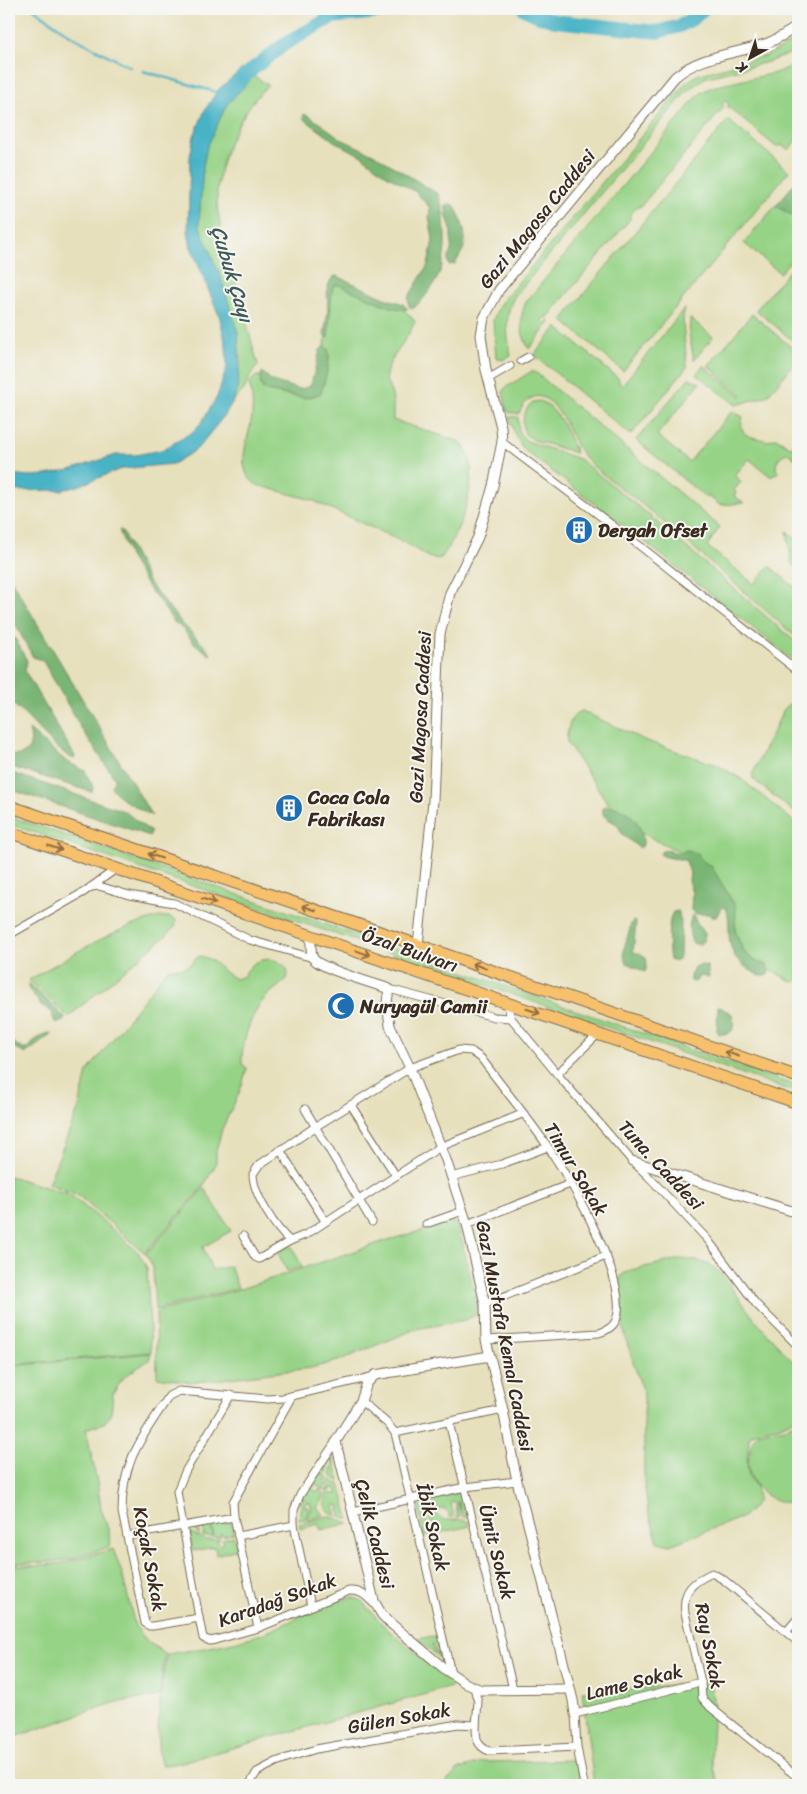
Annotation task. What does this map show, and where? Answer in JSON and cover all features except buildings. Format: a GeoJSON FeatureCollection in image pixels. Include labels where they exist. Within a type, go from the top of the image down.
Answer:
{"type":"FeatureCollection","features":[{"type":"Feature","properties":{"kind":"highway","name":"Özal Bulvarı"},"geometry":{"type":"LineString","coordinates":[[9,806],[798,1077]]}},
{"type":"Feature","properties":{"kind":"highway","name":"Özal Bulvarı"},"geometry":{"type":"LineString","coordinates":[[9,832],[798,1103]]}},
{"type":"Feature","properties":{"kind":"street","name":"Gazi Magosa Caddesi"},"geometry":{"type":"LineString","coordinates":[[418,945],[433,801],[440,634],[450,593],[478,537],[497,471],[502,442],[501,427],[488,378],[481,335],[484,318],[492,299],[668,85],[689,67],[718,56],[769,42],[798,26]]}},
{"type":"Feature","properties":{"kind":"street"},"geometry":{"type":"LineString","coordinates":[[488,378],[510,366]]}},
{"type":"Feature","properties":{"kind":"street"},"geometry":{"type":"LineString","coordinates":[[502,442],[640,546],[798,671]]}},
{"type":"Feature","properties":{"kind":"street"},"geometry":{"type":"LineString","coordinates":[[9,935],[91,887],[116,870]]}},
{"type":"Feature","properties":{"kind":"street"},"geometry":{"type":"LineString","coordinates":[[91,887],[99,886],[128,895],[174,903],[250,940],[313,958],[327,967],[389,988],[494,1017],[511,1018]]}},
{"type":"Feature","properties":{"kind":"street"},"geometry":{"type":"LineString","coordinates":[[311,935],[313,958]]}},
{"type":"Feature","properties":{"kind":"street","name":"Gazi Mustafa Kemal Caddesi"},"geometry":{"type":"LineString","coordinates":[[389,988],[387,1002],[390,1026],[410,1068],[467,1224],[485,1304],[486,1340],[503,1410],[517,1481],[575,1714]]}},
{"type":"Feature","properties":{"kind":"street","name":"Tuna. Caddesi"},"geometry":{"type":"LineString","coordinates":[[506,1002],[511,1018],[557,1074],[632,1161],[708,1240],[756,1304],[798,1346]]}},
{"type":"Feature","properties":{"kind":"street"},"geometry":{"type":"LineString","coordinates":[[557,1074],[598,1034]]}},
{"type":"Feature","properties":{"kind":"street","name":"Timur Sokak"},"geometry":{"type":"LineString","coordinates":[[410,1068],[453,1051],[471,1051],[481,1058],[548,1147],[587,1214],[616,1280],[619,1302],[616,1320],[610,1328],[599,1334],[486,1340]]}},
{"type":"Feature","properties":{"kind":"street"},"geometry":{"type":"LineString","coordinates":[[290,1241],[274,1221],[261,1200],[253,1180],[255,1169],[267,1158],[410,1068]]}},
{"type":"Feature","properties":{"kind":"street"},"geometry":{"type":"LineString","coordinates":[[351,1105],[396,1176]]}},
{"type":"Feature","properties":{"kind":"street"},"geometry":{"type":"LineString","coordinates":[[305,1109],[372,1222]]}},
{"type":"Feature","properties":{"kind":"street"},"geometry":{"type":"LineString","coordinates":[[243,1236],[255,1257],[259,1259],[290,1241],[301,1237],[440,1146],[522,1114]]}},
{"type":"Feature","properties":{"kind":"street"},"geometry":{"type":"LineString","coordinates":[[451,1177],[502,1164],[548,1147]]}},
{"type":"Feature","properties":{"kind":"street"},"geometry":{"type":"LineString","coordinates":[[280,1150],[325,1221]]}},
{"type":"Feature","properties":{"kind":"street"},"geometry":{"type":"LineString","coordinates":[[632,1161],[798,1213]]}},
{"type":"Feature","properties":{"kind":"street"},"geometry":{"type":"LineString","coordinates":[[467,1224],[570,1184]]}},
{"type":"Feature","properties":{"kind":"street"},"geometry":{"type":"LineString","coordinates":[[426,1224],[463,1211]]}},
{"type":"Feature","properties":{"kind":"street"},"geometry":{"type":"LineString","coordinates":[[485,1304],[606,1256]]}},
{"type":"Feature","properties":{"kind":"street"},"geometry":{"type":"LineString","coordinates":[[312,1606],[294,1525],[294,1510],[361,1401],[367,1382],[375,1375],[490,1356]]}},
{"type":"Feature","properties":{"kind":"street","name":"Koçak Sokak"},"geometry":{"type":"LineString","coordinates":[[199,1618],[154,1626],[149,1626],[145,1623],[122,1512],[122,1497],[134,1448],[169,1396],[179,1391],[267,1398],[292,1396],[371,1377]]}},
{"type":"Feature","properties":{"kind":"street"},"geometry":{"type":"LineString","coordinates":[[199,1618],[177,1491],[178,1486],[231,1395]]}},
{"type":"Feature","properties":{"kind":"street"},"geometry":{"type":"LineString","coordinates":[[258,1628],[232,1507],[235,1496],[292,1396]]}},
{"type":"Feature","properties":{"kind":"street","name":"İbik Sokak"},"geometry":{"type":"LineString","coordinates":[[361,1401],[388,1424],[394,1433],[451,1674]]}},
{"type":"Feature","properties":{"kind":"street"},"geometry":{"type":"LineString","coordinates":[[394,1433],[503,1410]]}},
{"type":"Feature","properties":{"kind":"street","name":"Ümit Sokak"},"geometry":{"type":"LineString","coordinates":[[449,1422],[513,1690]]}},
{"type":"Feature","properties":{"kind":"street","name":"Çelik Caddesi"},"geometry":{"type":"LineString","coordinates":[[336,1442],[377,1607],[389,1622],[451,1674],[474,1688],[481,1690],[570,1689]]}},
{"type":"Feature","properties":{"kind":"street"},"geometry":{"type":"LineString","coordinates":[[353,1512],[465,1487],[517,1481]]}},
{"type":"Feature","properties":{"kind":"street"},"geometry":{"type":"LineString","coordinates":[[127,1536],[234,1517]]}},
{"type":"Feature","properties":{"kind":"street"},"geometry":{"type":"LineString","coordinates":[[238,1536],[294,1525]]}},
{"type":"Feature","properties":{"kind":"street","name":"Ray Sokak"},"geometry":{"type":"LineString","coordinates":[[797,1775],[710,1707],[702,1698],[701,1682],[683,1603],[685,1594],[693,1584],[712,1573],[724,1580],[798,1642]]}},
{"type":"Feature","properties":{"kind":"street","name":"Karadağ Sokak"},"geometry":{"type":"LineString","coordinates":[[199,1618],[202,1635],[210,1641],[258,1628],[352,1590],[364,1594],[377,1607]]}},
{"type":"Feature","properties":{"kind":"street"},"geometry":{"type":"LineString","coordinates":[[786,1632],[798,1618]]}},
{"type":"Feature","properties":{"kind":"street","name":"Lame Sokak"},"geometry":{"type":"LineString","coordinates":[[575,1714],[701,1682]]}},
{"type":"Feature","properties":{"kind":"street"},"geometry":{"type":"LineString","coordinates":[[474,1688],[478,1702],[476,1725]]}},
{"type":"Feature","properties":{"kind":"street"},"geometry":{"type":"LineString","coordinates":[[575,1714],[577,1748],[584,1785]]}},
{"type":"Feature","properties":{"kind":"street","name":"Gülen Sokak"},"geometry":{"type":"LineString","coordinates":[[249,1785],[257,1772],[266,1766],[316,1749],[451,1725],[476,1725],[476,1740],[483,1749],[489,1751],[577,1748]]}},
{"type":"Feature","properties":{"kind":"green space"},"geometry":{"type":"Polygon","coordinates":[[[798,39],[797,51],[768,62],[704,78],[687,91],[514,297],[508,319],[511,356],[502,360],[496,357],[493,320],[500,304],[686,83],[697,75],[768,55],[798,39]]]}},
{"type":"Feature","properties":{"kind":"green space"},"geometry":{"type":"Polygon","coordinates":[[[798,64],[798,137],[789,150],[781,145],[776,147],[727,106],[729,104],[725,101],[722,105],[724,107],[640,207],[637,206],[629,216],[631,218],[547,318],[545,317],[542,320],[545,323],[548,320],[550,322],[529,349],[522,326],[522,314],[526,302],[694,100],[702,92],[712,87],[775,73],[798,64]]]}},
{"type":"Feature","properties":{"kind":"green space"},"geometry":{"type":"Polygon","coordinates":[[[254,76],[268,85],[248,109],[231,139],[220,171],[217,202],[224,239],[258,365],[251,374],[244,390],[225,409],[238,364],[199,233],[197,214],[203,147],[224,102],[254,76]]]}},
{"type":"Feature","properties":{"kind":"green space"},"geometry":{"type":"Polygon","coordinates":[[[304,114],[343,140],[375,155],[438,194],[444,221],[444,258],[437,278],[415,307],[411,308],[409,306],[408,298],[428,265],[433,239],[429,217],[430,208],[416,192],[385,174],[362,156],[334,141],[303,118],[304,114]]]}},
{"type":"Feature","properties":{"kind":"green space"},"geometry":{"type":"Polygon","coordinates":[[[728,120],[789,171],[623,371],[562,320],[728,120]]]}},
{"type":"Feature","properties":{"kind":"green space"},"geometry":{"type":"Polygon","coordinates":[[[798,179],[798,219],[776,206],[798,179]]]}},
{"type":"Feature","properties":{"kind":"green space"},"geometry":{"type":"Polygon","coordinates":[[[454,205],[461,220],[465,245],[455,264],[449,265],[451,231],[446,206],[454,205]]]}},
{"type":"Feature","properties":{"kind":"green space"},"geometry":{"type":"Polygon","coordinates":[[[776,205],[798,219],[798,254],[780,273],[744,243],[776,205]]]}},
{"type":"Feature","properties":{"kind":"green space"},"geometry":{"type":"Polygon","coordinates":[[[798,260],[798,345],[756,310],[798,260]]]}},
{"type":"Feature","properties":{"kind":"green space"},"geometry":{"type":"Polygon","coordinates":[[[337,276],[387,299],[403,304],[408,309],[388,306],[341,286],[334,285],[328,338],[324,335],[328,311],[327,290],[330,281],[333,277],[337,276]]]}},
{"type":"Feature","properties":{"kind":"green space"},"geometry":{"type":"Polygon","coordinates":[[[331,282],[337,282],[404,310],[415,321],[391,361],[386,374],[393,398],[393,420],[461,442],[469,455],[471,471],[468,498],[454,538],[441,558],[428,557],[407,544],[312,500],[257,485],[245,471],[244,453],[252,411],[249,383],[256,376],[261,376],[265,387],[317,393],[321,388],[331,282]]]}},
{"type":"Feature","properties":{"kind":"green space"},"geometry":{"type":"Polygon","coordinates":[[[684,309],[683,324],[687,367],[631,435],[534,355],[557,327],[620,380],[618,382],[622,385],[684,309]]]}},
{"type":"Feature","properties":{"kind":"green space"},"geometry":{"type":"Polygon","coordinates":[[[752,314],[798,353],[798,359],[767,396],[736,405],[696,375],[703,365],[741,396],[708,366],[752,314]]]}},
{"type":"Feature","properties":{"kind":"green space"},"geometry":{"type":"Polygon","coordinates":[[[690,318],[713,337],[694,360],[689,334],[690,318]]]}},
{"type":"Feature","properties":{"kind":"green space"},"geometry":{"type":"Polygon","coordinates":[[[323,347],[328,349],[329,359],[321,393],[304,398],[266,391],[262,387],[260,380],[262,372],[272,381],[298,389],[311,385],[320,350],[323,347]]]}},
{"type":"Feature","properties":{"kind":"green space"},"geometry":{"type":"Polygon","coordinates":[[[532,371],[720,527],[707,546],[754,584],[769,566],[798,590],[798,639],[668,526],[587,460],[561,416],[549,401],[541,397],[533,397],[524,404],[519,414],[507,412],[503,392],[505,388],[532,371]]]}},
{"type":"Feature","properties":{"kind":"green space"},"geometry":{"type":"Polygon","coordinates":[[[689,378],[700,383],[657,435],[689,462],[732,411],[743,417],[742,430],[748,436],[767,441],[776,438],[790,447],[794,446],[798,441],[798,461],[788,453],[782,455],[777,463],[776,469],[779,472],[770,476],[749,459],[735,475],[741,482],[734,490],[736,492],[734,496],[744,503],[720,505],[709,497],[705,497],[636,440],[689,378]]]}},
{"type":"Feature","properties":{"kind":"green space"},"geometry":{"type":"Polygon","coordinates":[[[540,401],[558,416],[576,453],[534,440],[525,434],[523,421],[525,412],[533,402],[540,401]]]}},
{"type":"Feature","properties":{"kind":"green space"},"geometry":{"type":"Polygon","coordinates":[[[509,417],[518,417],[519,433],[527,441],[579,459],[654,519],[798,644],[798,664],[640,538],[524,450],[516,437],[509,417]]]}},
{"type":"Feature","properties":{"kind":"green space"},"geometry":{"type":"Polygon","coordinates":[[[119,530],[124,535],[149,583],[180,621],[211,653],[210,655],[194,643],[182,628],[174,622],[149,589],[129,556],[119,530]]]}},
{"type":"Feature","properties":{"kind":"green space"},"geometry":{"type":"Polygon","coordinates":[[[787,531],[798,541],[798,570],[792,564],[787,531]]]}},
{"type":"Feature","properties":{"kind":"green space"},"geometry":{"type":"Polygon","coordinates":[[[9,576],[152,816],[122,799],[111,787],[115,779],[81,728],[42,660],[33,657],[9,613],[9,576]]]}},
{"type":"Feature","properties":{"kind":"green space"},"geometry":{"type":"Polygon","coordinates":[[[15,638],[27,661],[25,671],[75,756],[74,759],[66,755],[50,741],[10,702],[12,686],[9,674],[9,639],[15,638]]]}},
{"type":"Feature","properties":{"kind":"green space"},"geometry":{"type":"Polygon","coordinates":[[[798,703],[798,815],[754,780],[752,775],[785,707],[789,704],[798,703]]]}},
{"type":"Feature","properties":{"kind":"green space"},"geometry":{"type":"Polygon","coordinates":[[[582,711],[644,740],[717,765],[740,778],[798,825],[798,980],[793,982],[748,961],[739,952],[731,908],[693,858],[639,832],[607,802],[567,743],[570,724],[574,716],[582,711]]]}},
{"type":"Feature","properties":{"kind":"green space"},"geometry":{"type":"Polygon","coordinates":[[[29,730],[66,761],[85,771],[93,787],[92,792],[9,766],[9,755],[25,753],[28,750],[31,742],[29,730]]]}},
{"type":"Feature","properties":{"kind":"green space"},"geometry":{"type":"Polygon","coordinates":[[[9,772],[124,811],[151,832],[150,836],[9,789],[9,772]]]}},
{"type":"Feature","properties":{"kind":"green space"},"geometry":{"type":"Polygon","coordinates":[[[603,807],[621,809],[638,823],[643,837],[643,845],[641,847],[638,847],[623,835],[617,824],[606,818],[603,814],[603,807]]]}},
{"type":"Feature","properties":{"kind":"green space"},"geometry":{"type":"Polygon","coordinates":[[[9,816],[798,1086],[798,1093],[9,824],[9,816]]]}},
{"type":"Feature","properties":{"kind":"green space"},"geometry":{"type":"Polygon","coordinates":[[[666,850],[678,853],[688,850],[697,853],[704,862],[711,866],[736,907],[735,931],[744,952],[754,960],[767,965],[769,973],[766,976],[760,976],[746,967],[733,953],[729,940],[729,919],[726,907],[721,908],[716,917],[712,917],[710,914],[695,914],[691,910],[690,873],[686,861],[660,854],[666,850]]]}},
{"type":"Feature","properties":{"kind":"green space"},"geometry":{"type":"Polygon","coordinates":[[[678,911],[681,922],[680,956],[676,962],[670,960],[668,935],[671,916],[673,912],[678,911]]]}},
{"type":"Feature","properties":{"kind":"green space"},"geometry":{"type":"Polygon","coordinates":[[[693,914],[698,926],[705,933],[704,940],[700,944],[694,944],[690,933],[691,917],[693,914]]]}},
{"type":"Feature","properties":{"kind":"green space"},"geometry":{"type":"Polygon","coordinates":[[[160,917],[169,917],[176,920],[175,927],[68,1017],[29,980],[109,935],[160,917]]]}},
{"type":"Feature","properties":{"kind":"green space"},"geometry":{"type":"Polygon","coordinates":[[[633,921],[636,922],[633,952],[644,955],[647,965],[645,972],[627,963],[624,955],[625,944],[633,921]]]}},
{"type":"Feature","properties":{"kind":"green space"},"geometry":{"type":"Polygon","coordinates":[[[199,956],[210,960],[236,979],[244,976],[250,967],[257,962],[273,960],[280,962],[285,967],[288,972],[287,979],[261,1003],[248,1029],[242,1056],[242,1064],[247,1068],[240,1091],[222,1129],[216,1151],[216,1164],[202,1188],[145,1253],[80,1197],[48,1184],[79,1107],[87,1072],[167,970],[187,966],[199,956]]]}},
{"type":"Feature","properties":{"kind":"green space"},"geometry":{"type":"Polygon","coordinates":[[[700,965],[707,966],[709,977],[699,976],[696,981],[691,981],[690,976],[694,967],[700,965]]]}},
{"type":"Feature","properties":{"kind":"green space"},"geometry":{"type":"Polygon","coordinates":[[[29,983],[65,1018],[63,1021],[56,1023],[52,1012],[41,1005],[28,988],[29,983]]]}},
{"type":"Feature","properties":{"kind":"green space"},"geometry":{"type":"Polygon","coordinates":[[[718,1006],[732,1014],[734,1022],[732,1031],[727,1034],[719,1034],[717,1031],[718,1006]]]}},
{"type":"Feature","properties":{"kind":"green space"},"geometry":{"type":"Polygon","coordinates":[[[48,1033],[52,1034],[25,1054],[9,1044],[9,1039],[22,1049],[28,1049],[35,1040],[48,1033]]]}},
{"type":"Feature","properties":{"kind":"green space"},"geometry":{"type":"Polygon","coordinates":[[[9,1176],[69,1194],[138,1252],[147,1268],[151,1352],[9,1365],[9,1176]]]}},
{"type":"Feature","properties":{"kind":"green space"},"geometry":{"type":"Polygon","coordinates":[[[204,1188],[231,1231],[203,1247],[212,1270],[230,1266],[238,1288],[155,1310],[153,1267],[146,1254],[204,1188]]]}},
{"type":"Feature","properties":{"kind":"green space"},"geometry":{"type":"Polygon","coordinates":[[[449,1223],[456,1223],[460,1233],[479,1311],[476,1315],[465,1320],[416,1329],[338,1361],[311,1368],[189,1382],[157,1377],[156,1312],[240,1289],[388,1240],[449,1223]]]}},
{"type":"Feature","properties":{"kind":"green space"},"geometry":{"type":"Polygon","coordinates":[[[289,1246],[292,1247],[302,1267],[287,1271],[278,1253],[289,1246]]]}},
{"type":"Feature","properties":{"kind":"green space"},"geometry":{"type":"Polygon","coordinates":[[[680,1259],[699,1261],[712,1266],[723,1276],[755,1320],[798,1367],[798,1417],[779,1427],[765,1429],[752,1434],[749,1438],[747,1464],[749,1476],[756,1487],[758,1500],[754,1507],[743,1517],[670,1545],[658,1542],[648,1510],[644,1482],[644,1395],[626,1340],[620,1278],[631,1270],[680,1259]]]}},
{"type":"Feature","properties":{"kind":"green space"},"geometry":{"type":"Polygon","coordinates":[[[151,1353],[149,1360],[125,1376],[121,1381],[113,1394],[111,1415],[104,1423],[86,1429],[101,1508],[109,1532],[110,1545],[71,1559],[41,1563],[9,1563],[9,1366],[151,1353]]]}},
{"type":"Feature","properties":{"kind":"green space"},"geometry":{"type":"Polygon","coordinates":[[[798,1422],[798,1491],[793,1499],[787,1502],[780,1502],[765,1494],[753,1481],[749,1465],[751,1446],[754,1438],[760,1433],[782,1429],[798,1422]]]}},
{"type":"Feature","properties":{"kind":"green space"},"geometry":{"type":"Polygon","coordinates":[[[330,1456],[333,1457],[340,1482],[330,1475],[332,1459],[328,1461],[327,1473],[321,1468],[330,1456]]]}},
{"type":"Feature","properties":{"kind":"green space"},"geometry":{"type":"Polygon","coordinates":[[[320,1471],[327,1476],[324,1490],[320,1489],[316,1484],[313,1488],[315,1492],[319,1490],[324,1493],[322,1502],[317,1507],[323,1515],[308,1520],[307,1518],[312,1508],[310,1503],[307,1502],[304,1506],[310,1508],[305,1519],[299,1520],[301,1502],[320,1471]]]}},
{"type":"Feature","properties":{"kind":"green space"},"geometry":{"type":"Polygon","coordinates":[[[330,1478],[336,1484],[340,1484],[349,1519],[340,1516],[339,1505],[334,1506],[337,1516],[330,1513],[326,1508],[326,1494],[337,1494],[336,1488],[331,1488],[331,1491],[326,1492],[330,1478]]]}},
{"type":"Feature","properties":{"kind":"green space"},"geometry":{"type":"Polygon","coordinates":[[[458,1492],[463,1495],[468,1517],[463,1517],[458,1501],[460,1517],[457,1518],[456,1502],[451,1503],[454,1517],[449,1517],[449,1513],[445,1509],[440,1509],[437,1513],[419,1502],[458,1492]]]}},
{"type":"Feature","properties":{"kind":"green space"},"geometry":{"type":"Polygon","coordinates":[[[418,1505],[425,1510],[428,1529],[433,1528],[428,1511],[442,1520],[464,1520],[469,1522],[470,1526],[424,1536],[418,1505]]]}},
{"type":"Feature","properties":{"kind":"green space"},"geometry":{"type":"Polygon","coordinates":[[[328,1516],[350,1523],[321,1530],[318,1524],[300,1529],[299,1524],[328,1516]]]}},
{"type":"Feature","properties":{"kind":"green space"},"geometry":{"type":"Polygon","coordinates":[[[229,1522],[232,1523],[234,1533],[223,1536],[221,1533],[220,1537],[214,1537],[211,1525],[213,1537],[203,1536],[203,1528],[199,1529],[199,1535],[192,1528],[229,1522]]]}},
{"type":"Feature","properties":{"kind":"green space"},"geometry":{"type":"Polygon","coordinates":[[[189,1532],[207,1540],[220,1539],[217,1541],[220,1545],[224,1543],[222,1539],[234,1536],[237,1549],[216,1555],[215,1547],[193,1551],[189,1532]]]}},
{"type":"Feature","properties":{"kind":"green space"},"geometry":{"type":"Polygon","coordinates":[[[113,1549],[122,1573],[135,1626],[147,1641],[165,1654],[159,1696],[113,1703],[9,1739],[9,1565],[36,1566],[63,1563],[113,1549]]]}},
{"type":"Feature","properties":{"kind":"green space"},"geometry":{"type":"Polygon","coordinates":[[[353,1597],[362,1601],[386,1628],[453,1684],[451,1687],[175,1764],[162,1765],[159,1756],[158,1728],[167,1654],[216,1646],[252,1637],[330,1603],[353,1597]]]}},
{"type":"Feature","properties":{"kind":"green space"},"geometry":{"type":"Polygon","coordinates":[[[438,1635],[443,1656],[434,1644],[432,1645],[441,1659],[417,1639],[438,1635]]]}},
{"type":"Feature","properties":{"kind":"green space"},"geometry":{"type":"Polygon","coordinates":[[[708,1681],[713,1701],[712,1761],[714,1771],[721,1785],[594,1785],[582,1691],[617,1691],[708,1681]]]}},
{"type":"Feature","properties":{"kind":"green space"},"geometry":{"type":"Polygon","coordinates":[[[576,1760],[582,1785],[443,1785],[458,1770],[482,1762],[576,1760]]]}},
{"type":"Feature","properties":{"kind":"water"},"geometry":{"type":"Polygon","coordinates":[[[242,69],[254,76],[226,106],[207,147],[203,166],[199,225],[221,278],[238,333],[240,364],[237,391],[233,401],[224,416],[197,449],[173,464],[121,469],[78,486],[62,490],[9,491],[9,474],[46,475],[70,470],[116,455],[135,455],[162,450],[191,433],[201,423],[217,397],[227,367],[226,346],[220,318],[191,247],[188,232],[190,157],[194,136],[205,110],[218,90],[242,69]]]}},
{"type":"Feature","properties":{"kind":"waterway"},"geometry":{"type":"LineString","coordinates":[[34,9],[71,36],[130,67]]}},
{"type":"Feature","properties":{"kind":"waterway","name":"Çubuk Çayı"},"geometry":{"type":"LineString","coordinates":[[235,85],[285,44],[332,17],[403,9]]}},
{"type":"Feature","properties":{"kind":"waterway","name":"Çubuk Çayı"},"geometry":{"type":"LineString","coordinates":[[524,9],[555,21],[657,32],[680,26],[694,18],[703,9]]}},
{"type":"Feature","properties":{"kind":"waterway"},"geometry":{"type":"LineString","coordinates":[[143,71],[219,93]]}},
{"type":"Feature","properties":{"kind":"place","name":"Dergah Ofset"},"geometry":{"type":"Point","coordinates":[579,530]}},
{"type":"Feature","properties":{"kind":"place","name":"Coca Cola Fabrikası"},"geometry":{"type":"Point","coordinates":[289,808]}},
{"type":"Feature","properties":{"kind":"place","name":"Nuryagül Camii"},"geometry":{"type":"Point","coordinates":[341,1006]}}]}
